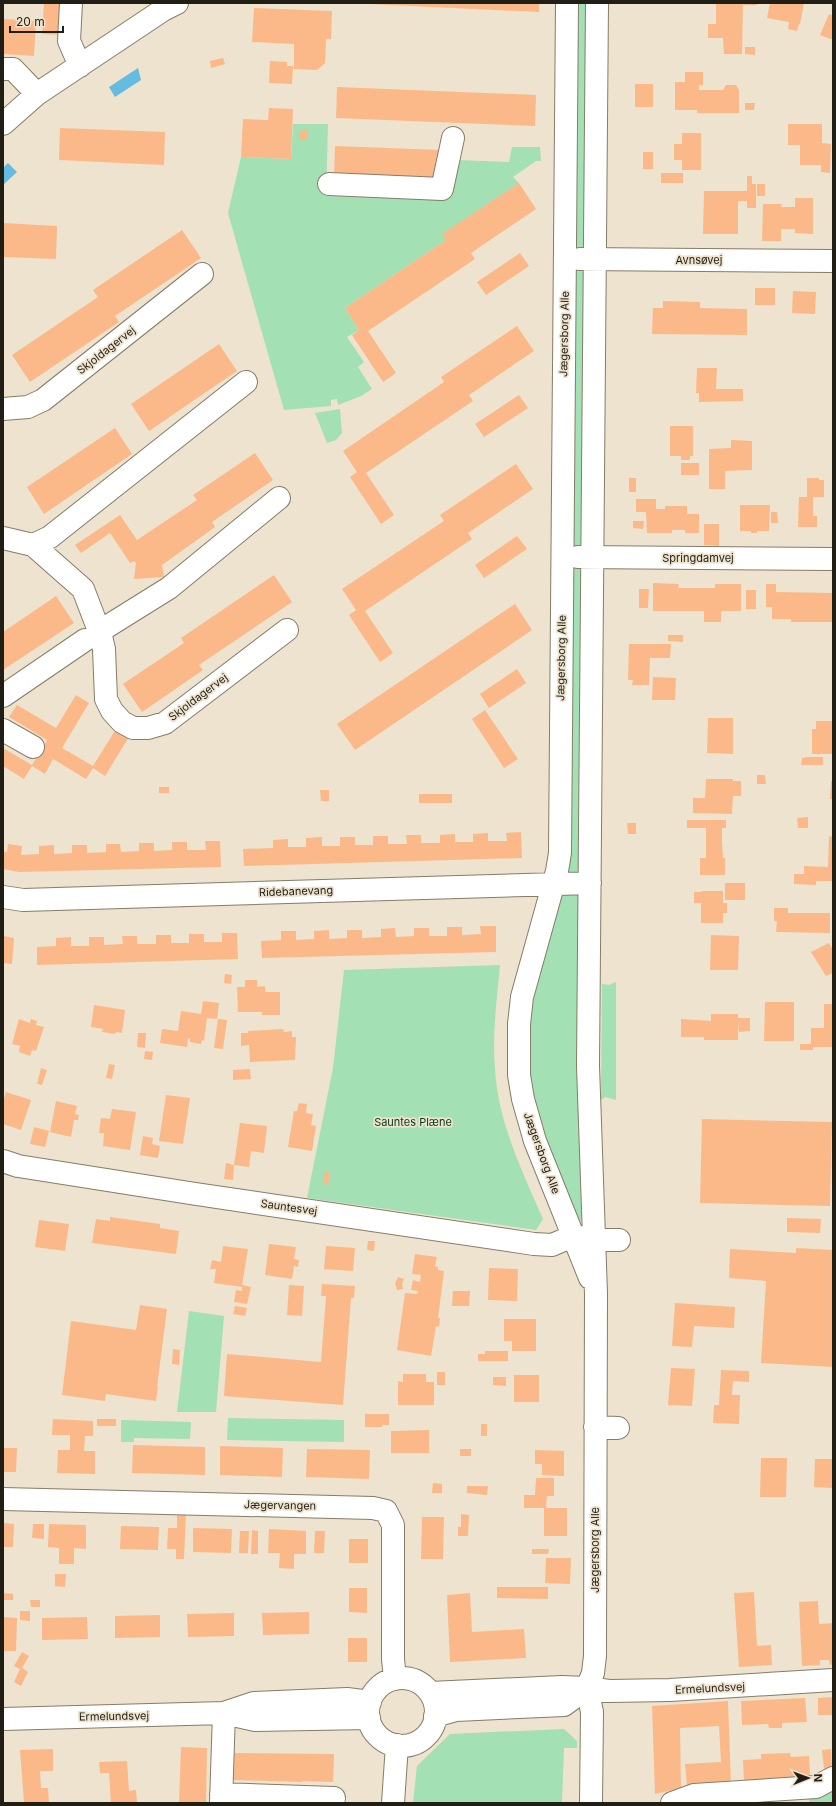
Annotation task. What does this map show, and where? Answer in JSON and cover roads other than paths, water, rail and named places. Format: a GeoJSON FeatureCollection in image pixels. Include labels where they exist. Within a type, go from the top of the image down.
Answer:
{"type":"FeatureCollection","features":[{"type":"Feature","properties":{"kind":"street"},"geometry":{"type":"LineString","coordinates":[[71,3],[69,41],[80,66]]}},
{"type":"Feature","properties":{"kind":"street","name":"Jægersborg Alle"},"geometry":{"type":"LineString","coordinates":[[567,3],[560,853],[554,883],[522,997],[519,1030],[519,1075],[527,1116],[535,1141],[584,1238]]}},
{"type":"Feature","properties":{"kind":"street","name":"Jægersborg Alle"},"geometry":{"type":"LineString","coordinates":[[587,1688],[594,1673],[595,1656],[596,1294],[584,1238],[588,1066],[598,3]]}},
{"type":"Feature","properties":{"kind":"street"},"geometry":{"type":"LineString","coordinates":[[3,124],[37,94],[167,5]]}},
{"type":"Feature","properties":{"kind":"street"},"geometry":{"type":"LineString","coordinates":[[3,69],[13,69],[37,94]]}},
{"type":"Feature","properties":{"kind":"street"},"geometry":{"type":"LineString","coordinates":[[329,184],[442,189],[453,138]]}},
{"type":"Feature","properties":{"kind":"street","name":"Avnsøvej"},"geometry":{"type":"LineString","coordinates":[[565,259],[833,261]]}},
{"type":"Feature","properties":{"kind":"street","name":"Skjoldagervej"},"geometry":{"type":"LineString","coordinates":[[3,409],[28,407],[43,400],[202,274]]}},
{"type":"Feature","properties":{"kind":"street"},"geometry":{"type":"LineString","coordinates":[[34,545],[50,538],[246,382]]}},
{"type":"Feature","properties":{"kind":"street"},"geometry":{"type":"LineString","coordinates":[[3,696],[93,636],[169,588],[279,498]]}},
{"type":"Feature","properties":{"kind":"street","name":"Skjoldagervej"},"geometry":{"type":"LineString","coordinates":[[3,538],[34,545],[83,589],[93,636],[104,649],[106,699],[112,711],[122,722],[133,728],[148,728],[164,723],[287,630]]}},
{"type":"Feature","properties":{"kind":"street","name":"Springdamvej"},"geometry":{"type":"LineString","coordinates":[[562,557],[833,559]]}},
{"type":"Feature","properties":{"kind":"street"},"geometry":{"type":"LineString","coordinates":[[3,730],[33,747]]}},
{"type":"Feature","properties":{"kind":"street","name":"Ridebanevang"},"geometry":{"type":"LineString","coordinates":[[3,897],[31,899],[590,883]]}},
{"type":"Feature","properties":{"kind":"street","name":"Sauntesvej"},"geometry":{"type":"LineString","coordinates":[[3,1161],[18,1166],[188,1193],[534,1244],[552,1245],[584,1238]]}},
{"type":"Feature","properties":{"kind":"street"},"geometry":{"type":"LineString","coordinates":[[584,1238],[619,1240]]}},
{"type":"Feature","properties":{"kind":"street"},"geometry":{"type":"LineString","coordinates":[[595,1427],[618,1428]]}},
{"type":"Feature","properties":{"kind":"street","name":"Jægervangen"},"geometry":{"type":"LineString","coordinates":[[3,1499],[373,1508],[386,1511],[393,1524],[393,1659],[395,1679]]}},
{"type":"Feature","properties":{"kind":"street"},"geometry":{"type":"LineString","coordinates":[[395,1679],[412,1680],[420,1684],[430,1693],[435,1704],[435,1716],[432,1727],[423,1739],[412,1744],[397,1746],[385,1741],[371,1726],[369,1710],[378,1689],[387,1682],[395,1679]]}},
{"type":"Feature","properties":{"kind":"street","name":"Ermelundsvej"},"geometry":{"type":"LineString","coordinates":[[430,1693],[562,1687],[609,1691],[670,1690],[833,1680]]}},
{"type":"Feature","properties":{"kind":"street"},"geometry":{"type":"LineString","coordinates":[[435,1716],[456,1710],[564,1705],[587,1688],[592,1712],[591,1803]]}},
{"type":"Feature","properties":{"kind":"street","name":"Ermelundsvej"},"geometry":{"type":"LineString","coordinates":[[3,1719],[224,1713],[255,1720],[369,1710]]}},
{"type":"Feature","properties":{"kind":"street"},"geometry":{"type":"LineString","coordinates":[[224,1713],[221,1798],[334,1798]]}},
{"type":"Feature","properties":{"kind":"street"},"geometry":{"type":"LineString","coordinates":[[393,1803],[397,1746]]}},
{"type":"Feature","properties":{"kind":"street"},"geometry":{"type":"LineString","coordinates":[[672,1803],[694,1795],[816,1787],[833,1778]]}},
{"type":"Feature","properties":{"kind":"water"},"geometry":{"type":"Polygon","coordinates":[[[138,68],[141,80],[115,97],[109,87],[138,68]]]}},
{"type":"Feature","properties":{"kind":"water"},"geometry":{"type":"Polygon","coordinates":[[[8,163],[17,172],[3,185],[3,168],[8,163]]]}},
{"type":"Feature","properties":{"kind":"park label","name":"Sauntes Plæne"},"geometry":{"type":"Point","coordinates":[413,1122]}}]}
